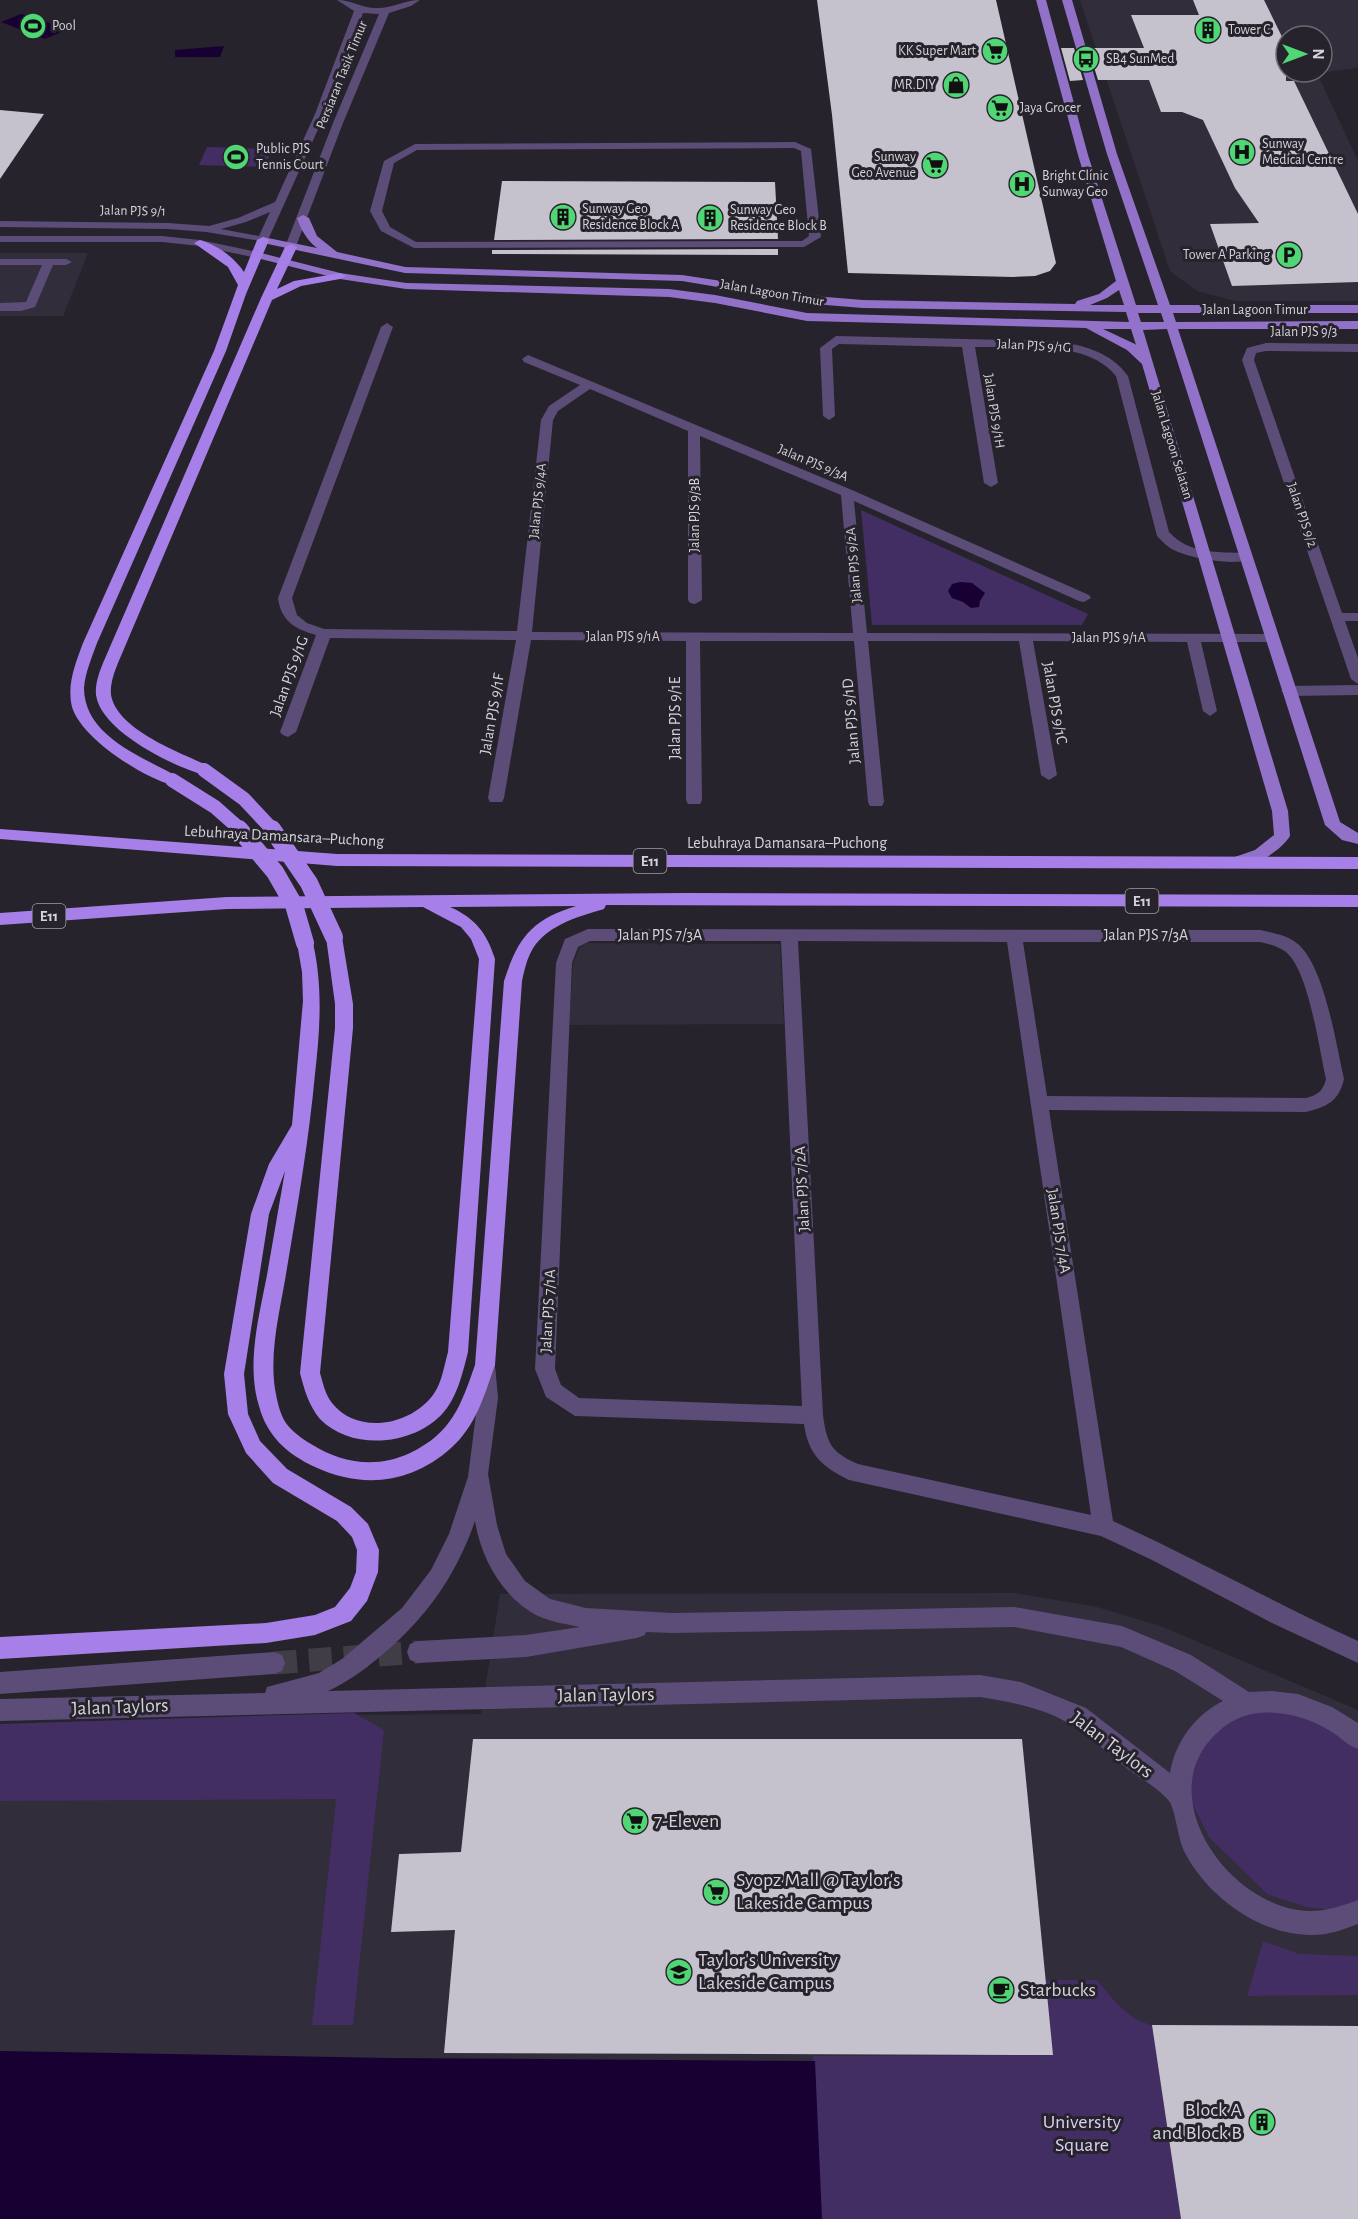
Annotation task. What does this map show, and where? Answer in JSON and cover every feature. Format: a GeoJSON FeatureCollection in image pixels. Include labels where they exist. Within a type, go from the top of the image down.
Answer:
{"type":"FeatureCollection","features":[{"type":"Feature","properties":{"kind":"highway"},"geometry":{"type":"LineString","coordinates":[[263,240],[220,351],[90,644],[80,673],[77,705],[83,719],[93,732],[215,807],[245,834],[276,872],[294,905],[310,963],[312,1006],[303,1117],[265,1348],[267,1403],[276,1426],[290,1443],[330,1467],[352,1472],[405,1467],[433,1451],[453,1431],[472,1405],[485,1365],[513,981],[523,950],[542,928],[562,916],[618,899]]}},
{"type":"Feature","properties":{"kind":"highway"},"geometry":{"type":"LineString","coordinates":[[200,243],[230,261],[239,270],[244,286]]}},
{"type":"Feature","properties":{"kind":"highway"},"geometry":{"type":"LineString","coordinates":[[291,247],[111,663],[104,686],[104,699],[121,724],[136,735],[204,770],[249,804],[298,862],[320,901],[334,937],[344,1004],[344,1028],[310,1374],[317,1398],[330,1415],[349,1427],[370,1432],[393,1431],[414,1423],[436,1406],[451,1380],[458,1352],[487,959],[482,942],[473,928],[459,918],[424,902]]}},
{"type":"Feature","properties":{"kind":"highway"},"geometry":{"type":"LineString","coordinates":[[267,298],[298,283],[340,276]]}},
{"type":"Feature","properties":{"kind":"highway","name":"Lebuhraya Damansara–Puchong"},"geometry":{"type":"LineString","coordinates":[[0,834],[337,860],[1358,864]]}},
{"type":"Feature","properties":{"kind":"highway","name":"E11"},"geometry":{"type":"LineString","coordinates":[[0,920],[227,903],[618,899],[1358,901]]}},
{"type":"Feature","properties":{"kind":"highway"},"geometry":{"type":"LineString","coordinates":[[0,1648],[266,1633],[315,1625],[343,1614],[359,1594],[367,1572],[368,1550],[360,1531],[344,1514],[280,1476],[253,1447],[238,1414],[234,1374],[260,1214],[278,1164],[303,1117]]}},
{"type":"Feature","properties":{"kind":"main road","name":"Jalan Lagoon Selatan"},"geometry":{"type":"LineString","coordinates":[[1041,0],[1083,155],[1205,555],[1282,825],[1282,836],[1273,848],[1258,856],[1235,863]]}},
{"type":"Feature","properties":{"kind":"main road"},"geometry":{"type":"LineString","coordinates":[[1067,0],[1112,154],[1157,281],[1333,825],[1348,836],[1358,838]]}},
{"type":"Feature","properties":{"kind":"main road"},"geometry":{"type":"LineString","coordinates":[[303,218],[312,240],[342,258]]}},
{"type":"Feature","properties":{"kind":"main road","name":"Jalan Lagoon Timur"},"geometry":{"type":"LineString","coordinates":[[263,240],[382,267],[428,272],[693,279],[782,295],[863,304],[1131,309],[1358,309]]}},
{"type":"Feature","properties":{"kind":"main road","name":"Jalan Lagoon Timur"},"geometry":{"type":"LineString","coordinates":[[257,255],[340,276],[406,286],[669,292],[807,316],[1136,326],[1171,324],[1358,325]]}},
{"type":"Feature","properties":{"kind":"main road"},"geometry":{"type":"LineString","coordinates":[[1157,281],[1168,293],[1180,300],[1217,309]]}},
{"type":"Feature","properties":{"kind":"main road"},"geometry":{"type":"LineString","coordinates":[[1067,308],[1104,296],[1123,282]]}},
{"type":"Feature","properties":{"kind":"main road"},"geometry":{"type":"LineString","coordinates":[[1083,325],[1131,347],[1148,364]]}},
{"type":"Feature","properties":{"kind":"main road"},"geometry":{"type":"LineString","coordinates":[[1182,357],[1187,346],[1199,333],[1225,325]]}},
{"type":"Feature","properties":{"kind":"street"},"geometry":{"type":"LineString","coordinates":[[342,0],[360,9],[385,10],[406,6],[415,0]]}},
{"type":"Feature","properties":{"kind":"street","name":"Persiaran Tasik Timur"},"geometry":{"type":"LineString","coordinates":[[263,240],[320,114],[360,9]]}},
{"type":"Feature","properties":{"kind":"street","name":"Persiaran Tasik Timur"},"geometry":{"type":"LineString","coordinates":[[291,247],[338,123],[385,10]]}},
{"type":"Feature","properties":{"kind":"street"},"geometry":{"type":"LineString","coordinates":[[568,142],[795,144],[806,149],[815,237],[804,244],[414,245],[385,229],[376,211],[389,161],[415,147],[568,142]]}},
{"type":"Feature","properties":{"kind":"street"},"geometry":{"type":"LineString","coordinates":[[206,229],[242,220],[279,204]]}},
{"type":"Feature","properties":{"kind":"street","name":"Jalan PJS 9/1"},"geometry":{"type":"LineString","coordinates":[[0,224],[168,226],[206,229],[263,240]]}},
{"type":"Feature","properties":{"kind":"street","name":"Jalan PJS 9/1"},"geometry":{"type":"LineString","coordinates":[[0,239],[162,240],[200,243],[257,255]]}},
{"type":"Feature","properties":{"kind":"street"},"geometry":{"type":"LineString","coordinates":[[0,262],[66,262]]}},
{"type":"Feature","properties":{"kind":"street"},"geometry":{"type":"LineString","coordinates":[[0,307],[21,307],[31,304],[49,262]]}},
{"type":"Feature","properties":{"kind":"street","name":"Jalan PJS 9/1A"},"geometry":{"type":"LineString","coordinates":[[387,327],[285,598],[286,610],[291,620],[303,628],[324,633],[524,637],[1271,638]]}},
{"type":"Feature","properties":{"kind":"street","name":"Jalan PJS 9/1G"},"geometry":{"type":"LineString","coordinates":[[829,416],[826,348],[830,343],[846,340],[1070,346],[1110,362],[1122,376],[1162,533],[1169,543],[1180,549],[1205,555],[1245,557]]}},
{"type":"Feature","properties":{"kind":"street","name":"Jalan PJS 9/1H"},"geometry":{"type":"LineString","coordinates":[[968,344],[991,483]]}},
{"type":"Feature","properties":{"kind":"street","name":"Jalan PJS 9/3"},"geometry":{"type":"LineString","coordinates":[[1251,351],[1266,347],[1358,348]]}},
{"type":"Feature","properties":{"kind":"street","name":"Jalan PJS 9/2"},"geometry":{"type":"LineString","coordinates":[[1251,351],[1248,360],[1358,680]]}},
{"type":"Feature","properties":{"kind":"street","name":"Jalan PJS 9/3A"},"geometry":{"type":"LineString","coordinates":[[528,359],[848,494],[1084,597]]}},
{"type":"Feature","properties":{"kind":"street","name":"Jalan PJS 9/4A"},"geometry":{"type":"LineString","coordinates":[[524,637],[547,420],[553,409],[588,385]]}},
{"type":"Feature","properties":{"kind":"street","name":"Jalan PJS 9/3B"},"geometry":{"type":"LineString","coordinates":[[694,429],[695,600]]}},
{"type":"Feature","properties":{"kind":"street","name":"Jalan PJS 9/2A"},"geometry":{"type":"LineString","coordinates":[[848,494],[861,636]]}},
{"type":"Feature","properties":{"kind":"street"},"geometry":{"type":"LineString","coordinates":[[1338,617],[1358,616]]}},
{"type":"Feature","properties":{"kind":"street","name":"Jalan PJS 9/1G"},"geometry":{"type":"LineString","coordinates":[[288,732],[324,633]]}},
{"type":"Feature","properties":{"kind":"street","name":"Jalan PJS 9/1E"},"geometry":{"type":"LineString","coordinates":[[693,636],[693,800]]}},
{"type":"Feature","properties":{"kind":"street","name":"Jalan PJS 9/1D"},"geometry":{"type":"LineString","coordinates":[[861,636],[876,802]]}},
{"type":"Feature","properties":{"kind":"street","name":"Jalan PJS 9/1F"},"geometry":{"type":"LineString","coordinates":[[496,798],[524,637]]}},
{"type":"Feature","properties":{"kind":"street","name":"Jalan PJS 9/1C"},"geometry":{"type":"LineString","coordinates":[[1025,637],[1049,775]]}},
{"type":"Feature","properties":{"kind":"street"},"geometry":{"type":"LineString","coordinates":[[1193,638],[1210,711]]}},
{"type":"Feature","properties":{"kind":"street"},"geometry":{"type":"LineString","coordinates":[[1288,691],[1358,690]]}},
{"type":"Feature","properties":{"kind":"street","name":"Jalan PJS 7/3A"},"geometry":{"type":"LineString","coordinates":[[564,963],[571,943],[588,935],[1014,934],[1260,936],[1277,940],[1294,950],[1306,965],[1335,1078],[1333,1092],[1324,1101],[1306,1105],[1040,1103]]}},
{"type":"Feature","properties":{"kind":"street","name":"Jalan PJS 7/4A"},"geometry":{"type":"LineString","coordinates":[[1014,934],[1103,1527]]}},
{"type":"Feature","properties":{"kind":"street","name":"Jalan PJS 7/2A"},"geometry":{"type":"LineString","coordinates":[[789,936],[816,1442],[830,1462],[856,1473],[1103,1527]]}},
{"type":"Feature","properties":{"kind":"street","name":"Jalan PJS 7/1A"},"geometry":{"type":"LineString","coordinates":[[564,963],[545,1369],[553,1391],[575,1407],[813,1415]]}},
{"type":"Feature","properties":{"kind":"street"},"geometry":{"type":"LineString","coordinates":[[236,1704],[316,1685],[349,1668],[399,1629],[431,1591],[464,1529],[478,1474],[488,1398],[485,1365]]}},
{"type":"Feature","properties":{"kind":"street"},"geometry":{"type":"LineString","coordinates":[[478,1474],[486,1525],[496,1559],[517,1588],[545,1608],[586,1618],[672,1623],[1014,1617],[1053,1623],[1133,1642],[1183,1663],[1246,1703]]}},
{"type":"Feature","properties":{"kind":"street"},"geometry":{"type":"LineString","coordinates":[[1103,1527],[1160,1552],[1280,1616],[1358,1652]]}},
{"type":"Feature","properties":{"kind":"street"},"geometry":{"type":"LineString","coordinates":[[418,1652],[526,1646],[672,1623]]}},
{"type":"Feature","properties":{"kind":"street","name":"Jalan Taylors"},"geometry":{"type":"LineString","coordinates":[[0,1683],[274,1663]]}},
{"type":"Feature","properties":{"kind":"street","name":"Jalan Taylors"},"geometry":{"type":"LineString","coordinates":[[0,1710],[980,1686],[1021,1694],[1078,1716],[1179,1794]]}},
{"type":"Feature","properties":{"kind":"street"},"geometry":{"type":"LineString","coordinates":[[1358,1738],[1331,1718],[1303,1706],[1274,1701],[1246,1703],[1219,1714],[1197,1735],[1183,1762],[1179,1794],[1192,1844],[1221,1884],[1263,1913],[1302,1924],[1339,1921],[1358,1912]]}},
{"type":"Feature","properties":{"kind":"shaded area","name":"Sunway Medical Centre"},"geometry":{"type":"Polygon","coordinates":[[[1080,0],[1358,0],[1358,68],[1334,71],[1334,24],[1274,24],[1274,84],[1322,84],[1358,161],[1358,301],[1235,301],[1197,291],[1170,271],[1080,0]]]}},
{"type":"Feature","properties":{"kind":"shaded area","name":"Pool"},"geometry":{"type":"Polygon","coordinates":[[[21,14],[68,29],[45,39],[1,22],[21,14]]]}},
{"type":"Feature","properties":{"kind":"shaded area"},"geometry":{"type":"Polygon","coordinates":[[[224,46],[220,57],[175,57],[175,50],[224,46]]]}},
{"type":"Feature","properties":{"kind":"shaded area"},"geometry":{"type":"Polygon","coordinates":[[[0,253],[88,253],[63,316],[0,316],[0,253]]]}},
{"type":"Feature","properties":{"kind":"shaded area"},"geometry":{"type":"Polygon","coordinates":[[[972,583],[985,593],[979,607],[971,608],[952,598],[948,591],[952,584],[972,583]]]}},
{"type":"Feature","properties":{"kind":"shaded area"},"geometry":{"type":"Polygon","coordinates":[[[587,943],[780,944],[784,1024],[569,1025],[573,964],[579,949],[587,943]]]}},
{"type":"Feature","properties":{"kind":"shaded area","name":"Taylor's University Lakeside Campus"},"geometry":{"type":"Polygon","coordinates":[[[1015,1593],[1097,1607],[1163,1627],[1358,1710],[1358,2219],[0,2219],[0,1724],[284,1715],[481,1714],[500,1594],[1015,1593]]]}},
{"type":"Feature","properties":{"kind":"shaded area"},"geometry":{"type":"Polygon","coordinates":[[[0,2051],[390,2058],[815,2061],[822,2219],[0,2219],[0,2051]]]}},
{"type":"Feature","properties":{"kind":"green space","name":"Public PJS Tennis Court"},"geometry":{"type":"Polygon","coordinates":[[[207,147],[272,149],[265,167],[199,165],[207,147]]]}},
{"type":"Feature","properties":{"kind":"green space"},"geometry":{"type":"Polygon","coordinates":[[[861,510],[1088,614],[1082,625],[872,625],[861,510]]]}},
{"type":"Feature","properties":{"kind":"green space"},"geometry":{"type":"Polygon","coordinates":[[[1282,1709],[1318,1717],[1358,1745],[1358,1904],[1340,1911],[1306,1907],[1267,1894],[1209,1837],[1188,1795],[1198,1747],[1230,1721],[1253,1711],[1282,1709]]]}},
{"type":"Feature","properties":{"kind":"green space"},"geometry":{"type":"Polygon","coordinates":[[[354,1713],[384,1730],[353,2025],[312,2025],[336,1799],[0,1801],[0,1724],[354,1713]]]}},
{"type":"Feature","properties":{"kind":"green space"},"geometry":{"type":"Polygon","coordinates":[[[1263,1941],[1299,1954],[1358,1956],[1358,1995],[1247,1996],[1263,1941]]]}},
{"type":"Feature","properties":{"kind":"green space","name":"University Square"},"geometry":{"type":"Polygon","coordinates":[[[1045,1980],[1097,1980],[1114,2001],[1128,2013],[1152,2025],[1181,2219],[821,2219],[813,2056],[1052,2055],[1045,1980]]]}},
{"type":"Feature","properties":{"kind":"building","name":"Sunway Geo Avenue"},"geometry":{"type":"Polygon","coordinates":[[[817,0],[996,0],[1056,263],[1050,271],[1035,276],[1013,277],[848,273],[832,115],[817,0]]]}},
{"type":"Feature","properties":{"kind":"building"},"geometry":{"type":"Polygon","coordinates":[[[1193,0],[1264,0],[1276,24],[1274,84],[1295,84],[1358,214],[1358,282],[1232,286],[1210,224],[1259,223],[1235,188],[1203,120],[1182,112],[1161,112],[1149,80],[1098,80],[1088,48],[1144,48],[1131,15],[1199,15],[1193,0]]]}},
{"type":"Feature","properties":{"kind":"building"},"geometry":{"type":"Polygon","coordinates":[[[1061,48],[1074,48],[1083,80],[1070,81],[1061,48]]]}},
{"type":"Feature","properties":{"kind":"building"},"geometry":{"type":"Polygon","coordinates":[[[0,110],[44,114],[0,179],[0,110]]]}},
{"type":"Feature","properties":{"kind":"building"},"geometry":{"type":"Polygon","coordinates":[[[502,181],[775,182],[778,239],[494,240],[502,181]]]}},
{"type":"Feature","properties":{"kind":"building"},"geometry":{"type":"Polygon","coordinates":[[[778,249],[778,255],[492,254],[492,250],[778,249]]]}},
{"type":"Feature","properties":{"kind":"building","name":"Syopz Mall @ Taylor's Lakeside Campus"},"geometry":{"type":"Polygon","coordinates":[[[473,1739],[1022,1739],[1053,2055],[444,2053],[455,1930],[391,1932],[399,1854],[461,1852],[473,1739]]]}},
{"type":"Feature","properties":{"kind":"building","name":"Block A and Block B"},"geometry":{"type":"Polygon","coordinates":[[[1152,2025],[1358,2026],[1358,2219],[1181,2219],[1152,2025]]]}},
{"type":"Feature","properties":{"kind":"tunnel"},"geometry":{"type":"LineString","coordinates":[[274,1663],[418,1652]]}},
{"type":"Feature","properties":{"kind":"place","name":"Pool"},"geometry":{"type":"Point","coordinates":[33,26]}},
{"type":"Feature","properties":{"kind":"place","name":"Tower C"},"geometry":{"type":"Point","coordinates":[1208,30]}},
{"type":"Feature","properties":{"kind":"place","name":"KK Super Mart"},"geometry":{"type":"Point","coordinates":[995,51]}},
{"type":"Feature","properties":{"kind":"place","name":"SB4 SunMed"},"geometry":{"type":"Point","coordinates":[1086,59]}},
{"type":"Feature","properties":{"kind":"place","name":"MR.DIY"},"geometry":{"type":"Point","coordinates":[956,85]}},
{"type":"Feature","properties":{"kind":"place","name":"Jaya Grocer"},"geometry":{"type":"Point","coordinates":[1000,108]}},
{"type":"Feature","properties":{"kind":"place","name":"Sunway Medical Centre"},"geometry":{"type":"Point","coordinates":[1242,152]}},
{"type":"Feature","properties":{"kind":"place","name":"Public PJS Tennis Court"},"geometry":{"type":"Point","coordinates":[236,157]}},
{"type":"Feature","properties":{"kind":"place","name":"Sunway Geo Avenue"},"geometry":{"type":"Point","coordinates":[935,165]}},
{"type":"Feature","properties":{"kind":"place","name":"Bright Clinic Sunway Geo"},"geometry":{"type":"Point","coordinates":[1022,184]}},
{"type":"Feature","properties":{"kind":"place","name":"Sunway Geo Residence Block A"},"geometry":{"type":"Point","coordinates":[563,217]}},
{"type":"Feature","properties":{"kind":"place","name":"Sunway Geo Residence Block B"},"geometry":{"type":"Point","coordinates":[710,218]}},
{"type":"Feature","properties":{"kind":"place","name":"Tower A Parking"},"geometry":{"type":"Point","coordinates":[1289,255]}},
{"type":"Feature","properties":{"kind":"place","name":"7-Eleven"},"geometry":{"type":"Point","coordinates":[635,1821]}},
{"type":"Feature","properties":{"kind":"place","name":"Syopz Mall @ Taylor's Lakeside Campus"},"geometry":{"type":"Point","coordinates":[716,1892]}},
{"type":"Feature","properties":{"kind":"place","name":"Taylor's University Lakeside Campus"},"geometry":{"type":"Point","coordinates":[679,1972]}},
{"type":"Feature","properties":{"kind":"place","name":"Starbucks"},"geometry":{"type":"Point","coordinates":[1001,1990]}},
{"type":"Feature","properties":{"kind":"place","name":"Block A and Block B"},"geometry":{"type":"Point","coordinates":[1262,2122]}}]}
